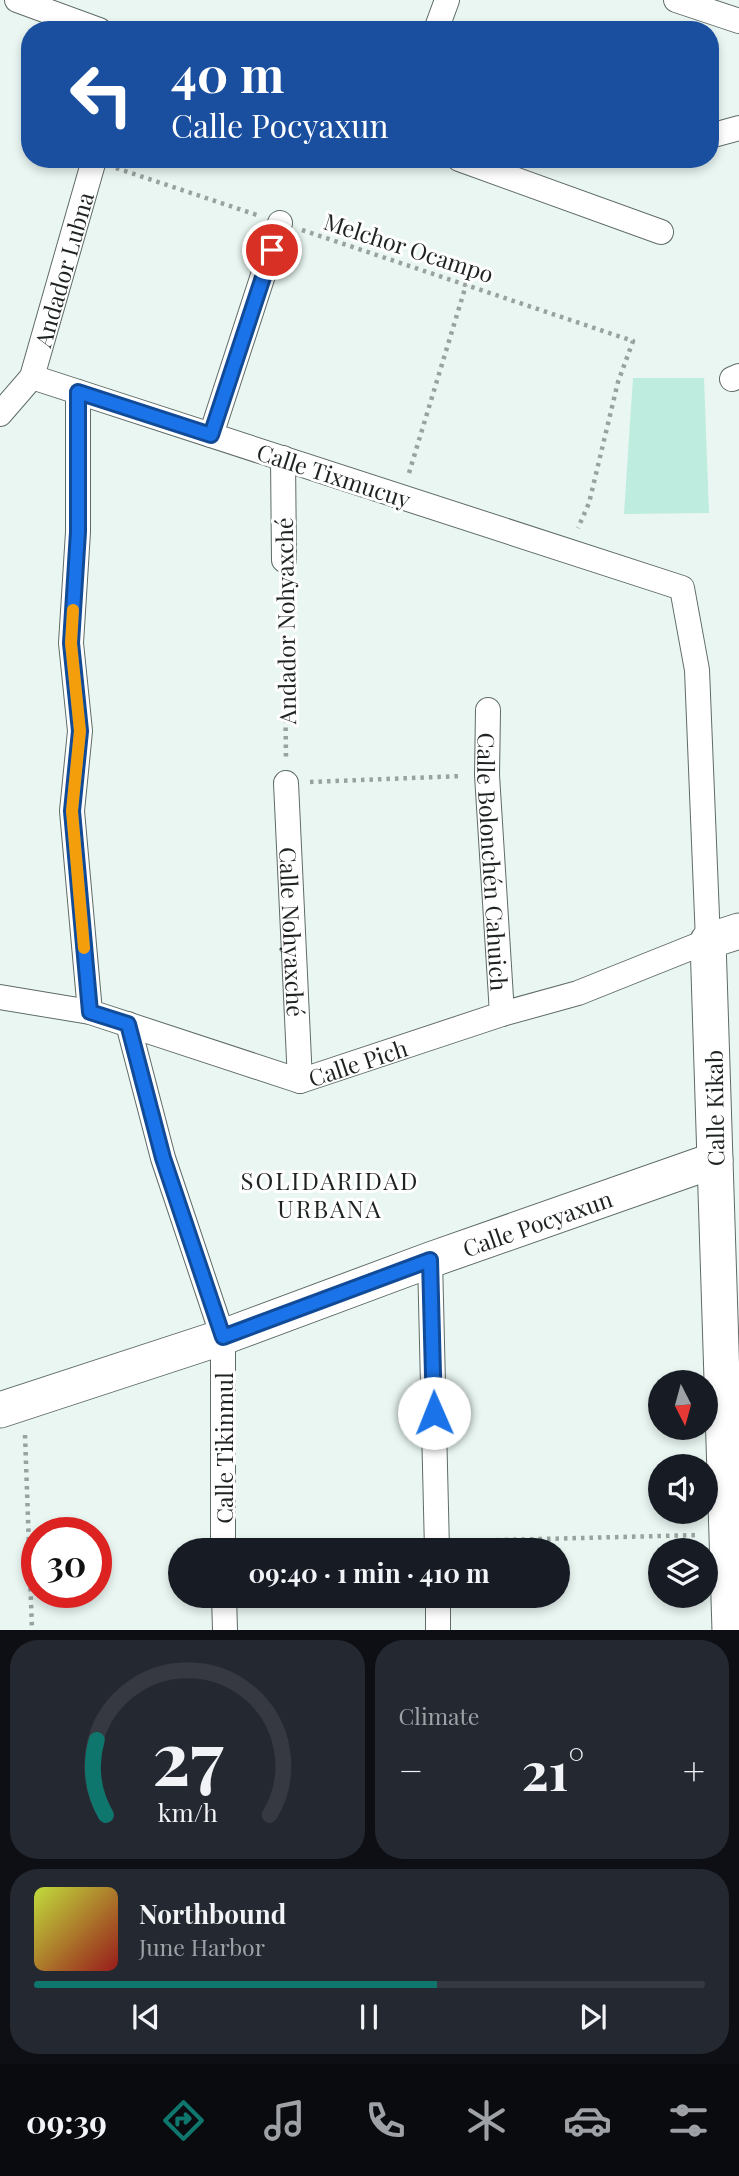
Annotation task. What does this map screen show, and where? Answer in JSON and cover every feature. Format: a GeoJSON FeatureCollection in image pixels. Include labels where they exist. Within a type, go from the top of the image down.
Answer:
{"type":"FeatureCollection","features":[{"type":"Feature","properties":{"kind":"street"},"geometry":{"type":"LineString","coordinates":[[17,0],[74,21]]}},
{"type":"Feature","properties":{"kind":"street"},"geometry":{"type":"LineString","coordinates":[[439,21],[447,0]]}},
{"type":"Feature","properties":{"kind":"street"},"geometry":{"type":"LineString","coordinates":[[676,0],[739,21]]}},
{"type":"Feature","properties":{"kind":"street"},"geometry":{"type":"LineString","coordinates":[[719,134],[739,128]]}},
{"type":"Feature","properties":{"kind":"street","name":"Andador Lubna"},"geometry":{"type":"LineString","coordinates":[[32,377],[92,168]]}},
{"type":"Feature","properties":{"kind":"street"},"geometry":{"type":"LineString","coordinates":[[484,168],[660,232]]}},
{"type":"Feature","properties":{"kind":"street"},"geometry":{"type":"LineString","coordinates":[[211,435],[281,223]]}},
{"type":"Feature","properties":{"kind":"street"},"geometry":{"type":"LineString","coordinates":[[0,414],[32,377]]}},
{"type":"Feature","properties":{"kind":"street","name":"Calle Tixmucuy"},"geometry":{"type":"LineString","coordinates":[[32,377],[682,588]]}},
{"type":"Feature","properties":{"kind":"street"},"geometry":{"type":"LineString","coordinates":[[78,392],[78,532],[71,643],[80,731],[72,811],[90,1012]]}},
{"type":"Feature","properties":{"kind":"street","name":"Andador Nohyaxché"},"geometry":{"type":"LineString","coordinates":[[283,458],[284,560]]}},
{"type":"Feature","properties":{"kind":"street","name":"Calle Kikab"},"geometry":{"type":"LineString","coordinates":[[682,588],[696,670],[724,936],[715,1160],[730,1630]]}},
{"type":"Feature","properties":{"kind":"street","name":"Calle Bolonchén Cahuich"},"geometry":{"type":"LineString","coordinates":[[488,710],[487,775],[502,1014]]}},
{"type":"Feature","properties":{"kind":"street","name":"Calle Nohyaxché"},"geometry":{"type":"LineString","coordinates":[[286,783],[300,1080]]}},
{"type":"Feature","properties":{"kind":"street","name":"Calle Pich"},"geometry":{"type":"LineString","coordinates":[[0,997],[90,1012],[300,1080],[502,1014],[578,993],[724,936]]}},
{"type":"Feature","properties":{"kind":"street","name":"Calle Tikinmul"},"geometry":{"type":"LineString","coordinates":[[128,1024],[163,1158],[223,1337],[223,1538]]}},
{"type":"Feature","properties":{"kind":"street","name":"Calle Pocyaxun"},"geometry":{"type":"LineString","coordinates":[[12,1406],[223,1337],[430,1260],[715,1160]]}},
{"type":"Feature","properties":{"kind":"street"},"geometry":{"type":"LineString","coordinates":[[430,1260],[437,1538]]}},
{"type":"Feature","properties":{"kind":"street"},"geometry":{"type":"LineString","coordinates":[[224,1608],[225,1630]]}},
{"type":"Feature","properties":{"kind":"street"},"geometry":{"type":"LineString","coordinates":[[438,1608],[438,1630]]}},
{"type":"Feature","properties":{"kind":"path","name":"Melchor Ocampo"},"geometry":{"type":"LineString","coordinates":[[118,168],[633,341],[618,382],[589,503],[568,551]]}},
{"type":"Feature","properties":{"kind":"path"},"geometry":{"type":"LineString","coordinates":[[401,497],[466,285]]}},
{"type":"Feature","properties":{"kind":"path","name":"Andador Nohyaxché"},"geometry":{"type":"LineString","coordinates":[[284,560],[286,783]]}},
{"type":"Feature","properties":{"kind":"path"},"geometry":{"type":"LineString","coordinates":[[286,783],[487,775]]}},
{"type":"Feature","properties":{"kind":"path"},"geometry":{"type":"LineString","coordinates":[[12,1406],[32,1630]]}},
{"type":"Feature","properties":{"kind":"path"},"geometry":{"type":"LineString","coordinates":[[570,1540],[726,1534]]}},
{"type":"Feature","properties":{"kind":"green space"},"geometry":{"type":"Polygon","coordinates":[[[633,378],[704,378],[709,513],[624,514],[633,378]]]}},
{"type":"Feature","properties":{"kind":"slow traffic"},"geometry":{"type":"LineString","coordinates":[[73,610],[71,643],[80,731],[72,811],[84,948]]}},
{"type":"Feature","properties":{"kind":"district","name":"SOLIDARIDAD URBANA"},"geometry":{"type":"Point","coordinates":[330,1194]}},
{"type":"Feature","properties":{"kind":"route"},"geometry":{"type":"LineString","coordinates":[[272,250],[211,435],[78,392],[78,532],[71,643],[80,731],[72,811],[90,1012],[128,1024],[163,1158],[223,1337],[430,1260],[434,1413]]}}]}
